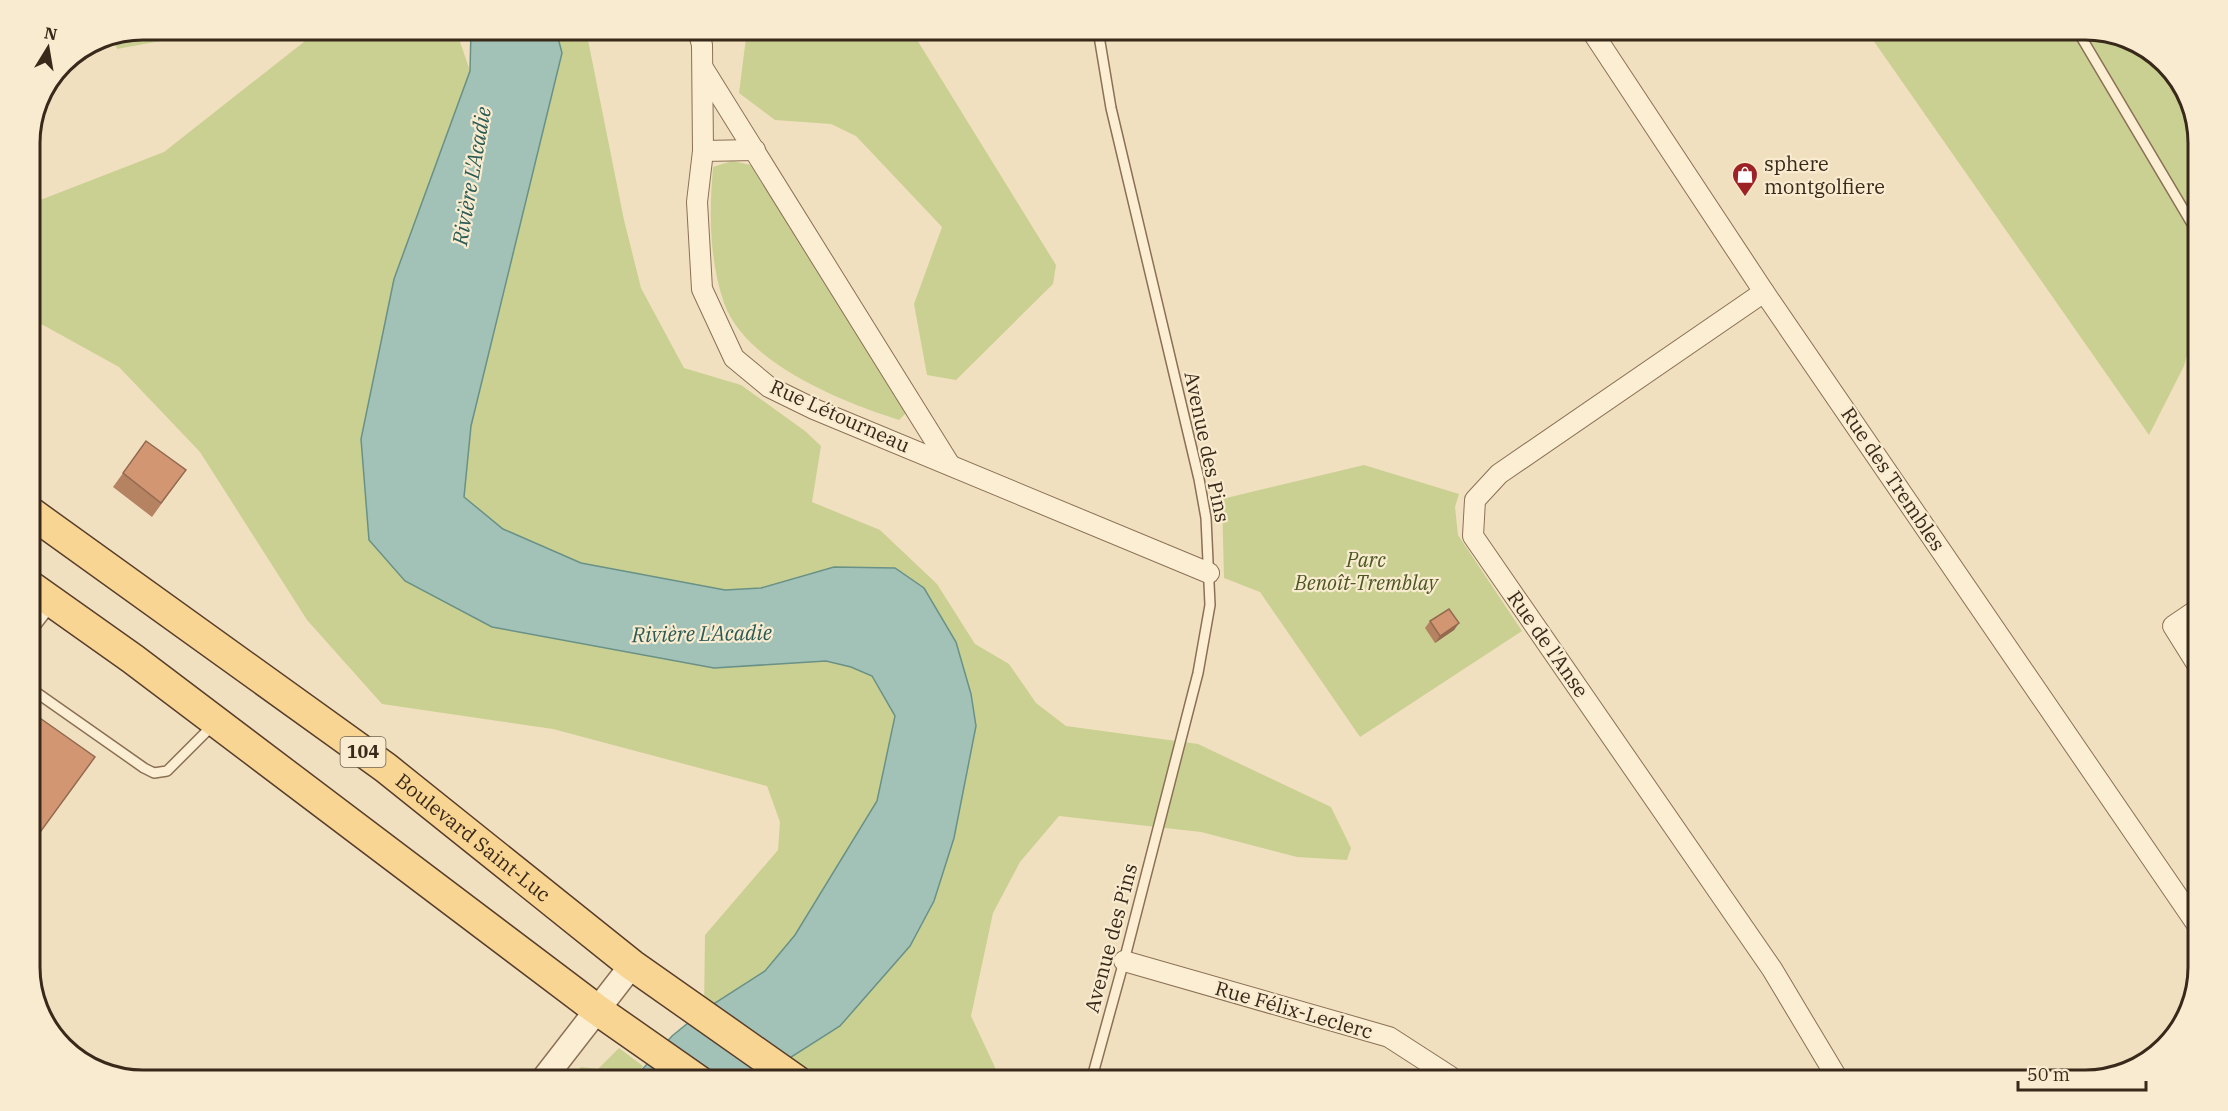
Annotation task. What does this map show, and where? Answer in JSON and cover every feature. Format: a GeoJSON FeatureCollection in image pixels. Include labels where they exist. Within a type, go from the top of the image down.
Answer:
{"type":"FeatureCollection","features":[{"type":"Feature","properties":{"kind":"main road","name":"Boulevard Saint-Luc"},"geometry":{"type":"LineString","coordinates":[[41,520],[386,768],[632,965],[781,1070]]}},
{"type":"Feature","properties":{"kind":"main road"},"geometry":{"type":"LineString","coordinates":[[42,594],[133,658],[596,1009],[683,1070]]}},
{"type":"Feature","properties":{"kind":"street","name":"Rue Létourneau"},"geometry":{"type":"LineString","coordinates":[[700,40],[703,68],[703,152],[697,202],[702,289],[734,358],[769,387],[814,409],[1209,573]]}},
{"type":"Feature","properties":{"kind":"street","name":"Rue des Trembles"},"geometry":{"type":"LineString","coordinates":[[1598,40],[1764,292],[2188,912]]}},
{"type":"Feature","properties":{"kind":"street","name":"Rue Létourneau"},"geometry":{"type":"LineString","coordinates":[[703,68],[950,465]]}},
{"type":"Feature","properties":{"kind":"street"},"geometry":{"type":"LineString","coordinates":[[703,152],[755,150]]}},
{"type":"Feature","properties":{"kind":"street","name":"Rue de l'Anse"},"geometry":{"type":"LineString","coordinates":[[1764,292],[1499,474],[1475,500],[1473,536],[1772,969],[1832,1070]]}},
{"type":"Feature","properties":{"kind":"street"},"geometry":{"type":"LineString","coordinates":[[2188,616],[2173,626],[2188,649]]}},
{"type":"Feature","properties":{"kind":"street","name":"Rue Félix-Leclerc"},"geometry":{"type":"LineString","coordinates":[[1124,961],[1389,1037],[1439,1070]]}},
{"type":"Feature","properties":{"kind":"street"},"geometry":{"type":"LineString","coordinates":[[550,1070],[632,965]]}},
{"type":"Feature","properties":{"kind":"lane","name":"Avenue des Pins"},"geometry":{"type":"LineString","coordinates":[[1094,1070],[1198,673],[1210,605],[1206,518],[1199,479],[1111,108],[1100,40]]}},
{"type":"Feature","properties":{"kind":"lane"},"geometry":{"type":"LineString","coordinates":[[2083,40],[2187,216]]}},
{"type":"Feature","properties":{"kind":"lane"},"geometry":{"type":"LineString","coordinates":[[41,696],[154,773],[166,771],[217,722]]}},
{"type":"Feature","properties":{"kind":"green space"},"geometry":{"type":"Polygon","coordinates":[[[166,40],[117,49],[116,44],[123,42],[166,40]]]}},
{"type":"Feature","properties":{"kind":"green space"},"geometry":{"type":"Polygon","coordinates":[[[306,40],[459,40],[470,71],[394,279],[361,439],[369,540],[492,627],[714,668],[826,661],[851,667],[872,676],[895,716],[877,801],[795,935],[765,971],[704,1010],[705,935],[778,850],[780,822],[767,786],[553,729],[382,704],[307,620],[200,452],[119,367],[41,324],[41,200],[164,152],[306,40]]]}},
{"type":"Feature","properties":{"kind":"green space"},"geometry":{"type":"Polygon","coordinates":[[[559,40],[588,40],[624,220],[641,288],[684,368],[741,385],[805,431],[821,446],[812,502],[880,530],[937,584],[975,644],[1009,664],[1036,703],[1066,726],[1198,744],[1331,807],[1351,848],[1347,860],[1297,857],[1201,832],[1059,816],[1020,862],[993,913],[971,1016],[996,1070],[792,1070],[780,1064],[956,642],[924,588],[895,568],[834,567],[761,588],[725,590],[581,563],[503,529],[463,497],[471,426],[562,53],[559,40]]]}},
{"type":"Feature","properties":{"kind":"green space"},"geometry":{"type":"Polygon","coordinates":[[[746,40],[917,40],[1056,265],[1053,284],[956,380],[927,375],[914,304],[942,227],[856,136],[831,124],[775,120],[739,93],[746,40]]]}},
{"type":"Feature","properties":{"kind":"green space"},"geometry":{"type":"Polygon","coordinates":[[[1873,40],[2098,41],[2130,51],[2142,58],[2170,86],[2182,110],[2187,137],[2187,354],[2184,366],[2149,435],[1873,40]]]}},
{"type":"Feature","properties":{"kind":"green space"},"geometry":{"type":"Polygon","coordinates":[[[732,161],[751,165],[906,413],[899,420],[851,403],[798,378],[774,362],[735,325],[724,303],[715,270],[711,219],[713,167],[732,161]]]}},
{"type":"Feature","properties":{"kind":"green space","name":"Parc Benoît-Tremblay"},"geometry":{"type":"Polygon","coordinates":[[[1364,465],[1459,494],[1455,507],[1458,535],[1522,631],[1360,737],[1260,592],[1224,578],[1222,499],[1364,465]]]}},
{"type":"Feature","properties":{"kind":"green space"},"geometry":{"type":"Polygon","coordinates":[[[619,1048],[643,1066],[640,1070],[578,1070],[581,1067],[598,1069],[619,1048]]]}},
{"type":"Feature","properties":{"kind":"water","name":"Rivière L'Acadie"},"geometry":{"type":"Polygon","coordinates":[[[471,40],[559,40],[562,53],[471,426],[464,497],[503,529],[581,563],[725,590],[761,588],[834,567],[895,568],[924,588],[956,642],[971,694],[976,726],[954,838],[934,901],[910,946],[840,1026],[780,1064],[775,1070],[642,1070],[672,1036],[704,1010],[765,971],[795,935],[877,801],[895,716],[872,676],[851,667],[826,661],[714,668],[492,627],[405,581],[369,540],[361,439],[394,279],[470,71],[471,40]]]}},
{"type":"Feature","properties":{"kind":"building"},"geometry":{"type":"Polygon","coordinates":[[[146,441],[186,470],[161,503],[123,473],[146,441]]]}},
{"type":"Feature","properties":{"kind":"building"},"geometry":{"type":"Polygon","coordinates":[[[1449,609],[1459,623],[1440,636],[1430,621],[1449,609]]]}},
{"type":"Feature","properties":{"kind":"building"},"geometry":{"type":"Polygon","coordinates":[[[41,719],[95,757],[41,831],[41,719]]]}},
{"type":"Feature","properties":{"kind":"place","name":"sphere montgolfiere"},"geometry":{"type":"Point","coordinates":[1745,198]}}]}
